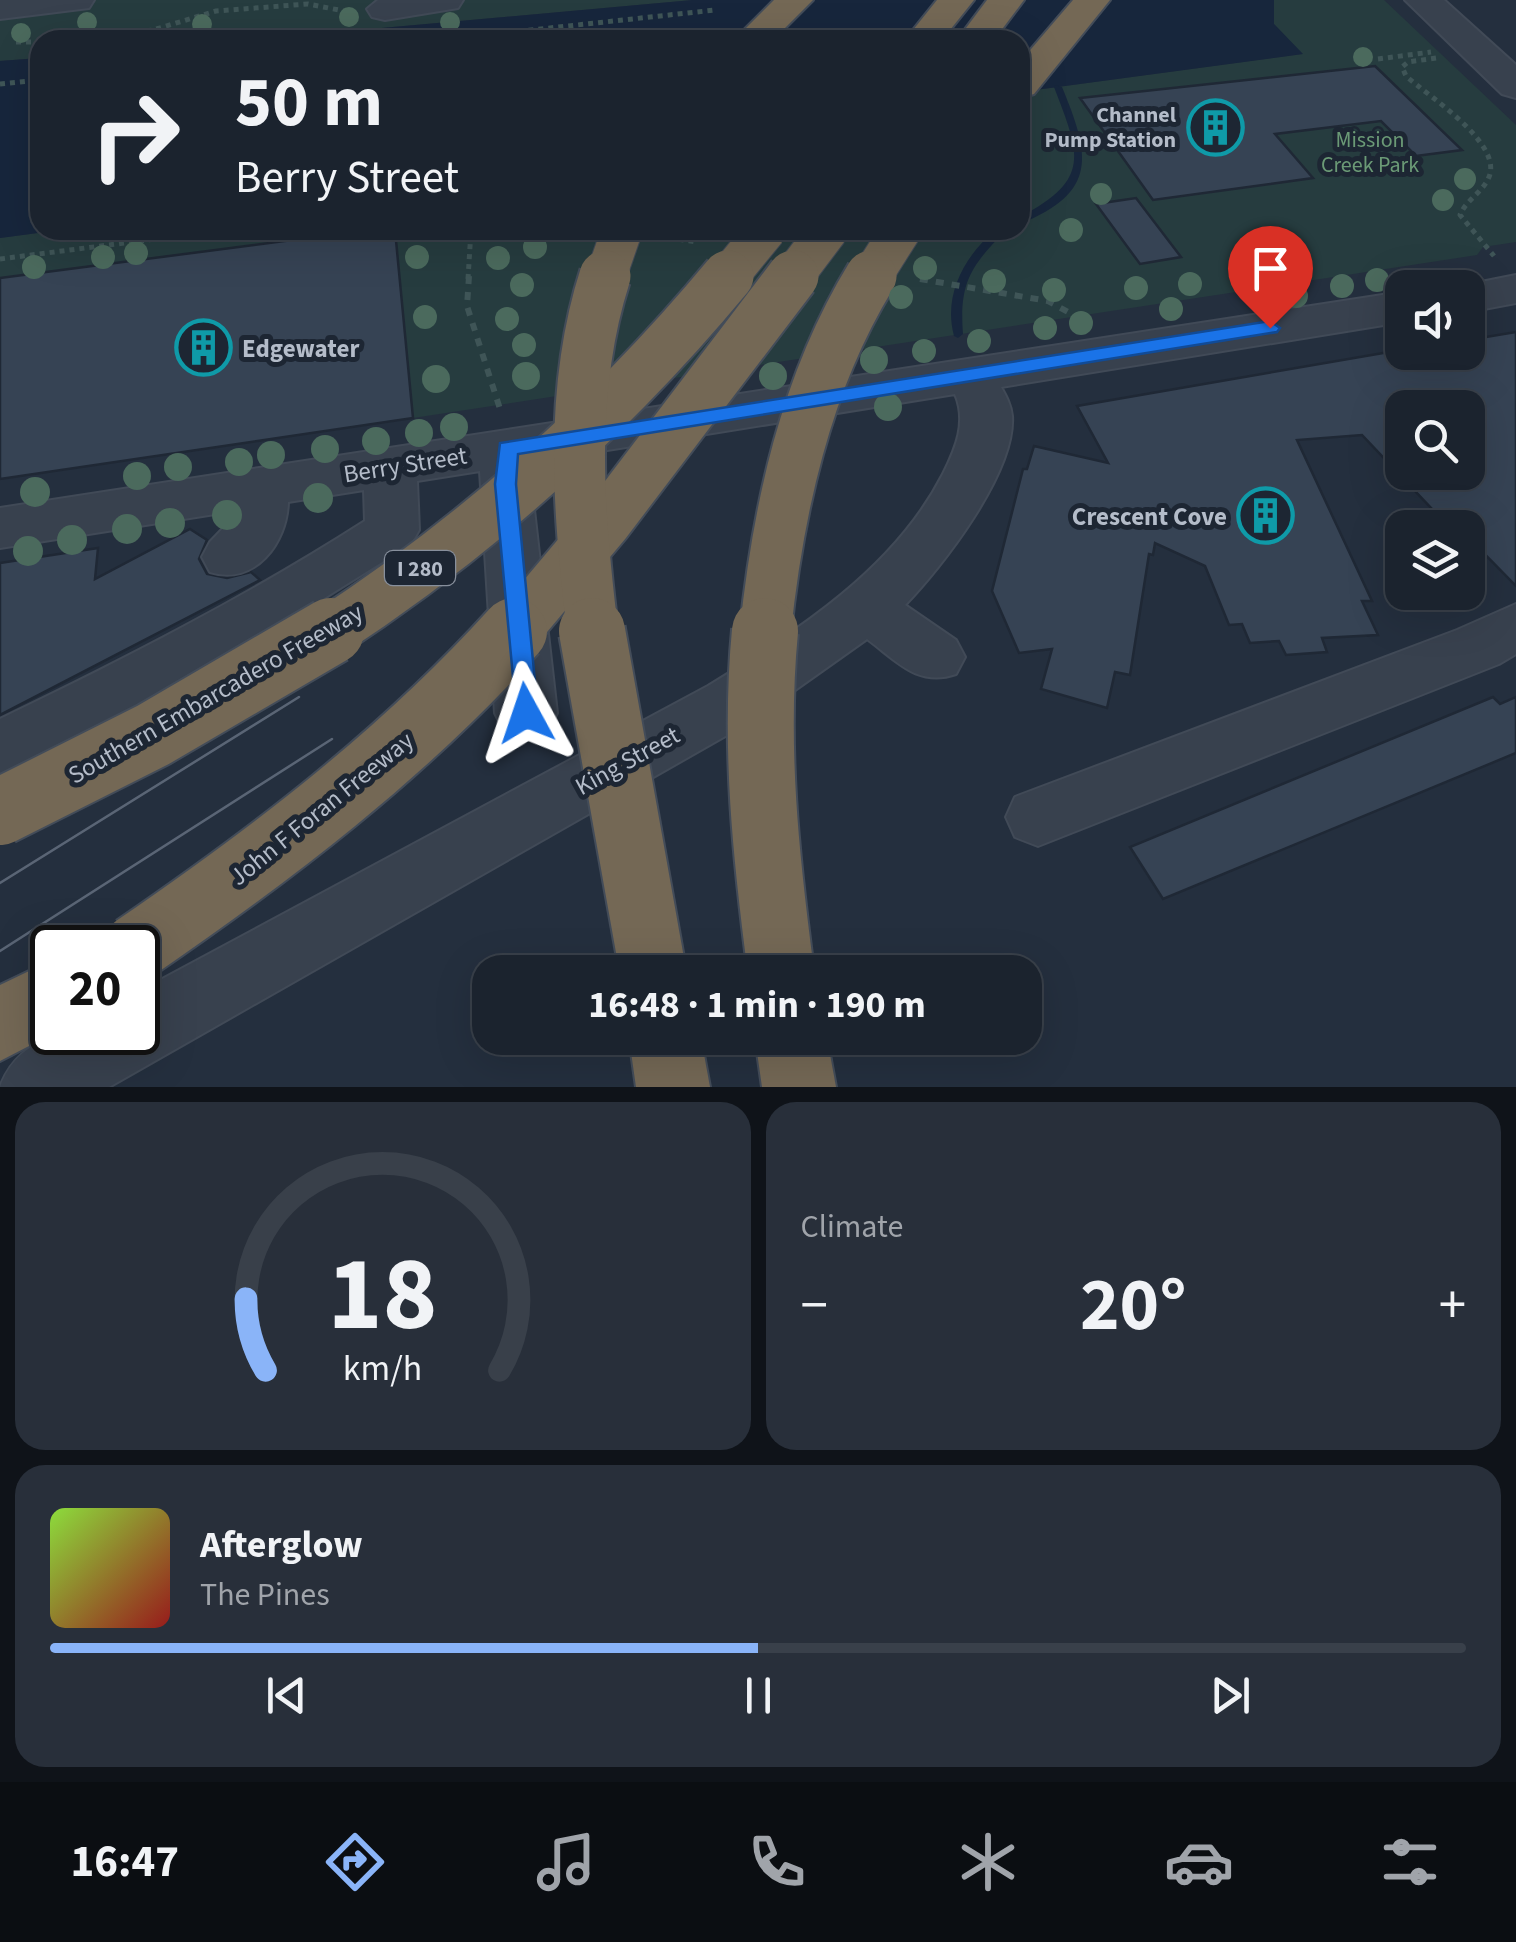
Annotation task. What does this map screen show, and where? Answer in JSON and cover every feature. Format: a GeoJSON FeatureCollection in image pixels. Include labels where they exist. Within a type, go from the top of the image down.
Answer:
{"type":"FeatureCollection","features":[{"type":"Feature","properties":{"kind":"highway"},"geometry":{"type":"LineString","coordinates":[[763,30],[795,0]]}},
{"type":"Feature","properties":{"kind":"highway"},"geometry":{"type":"LineString","coordinates":[[931,30],[956,0]]}},
{"type":"Feature","properties":{"kind":"highway"},"geometry":{"type":"LineString","coordinates":[[983,30],[1006,0]]}},
{"type":"Feature","properties":{"kind":"highway"},"geometry":{"type":"LineString","coordinates":[[1030,74],[1092,0]]}},
{"type":"Feature","properties":{"kind":"highway"},"geometry":{"type":"LineString","coordinates":[[618,240],[605,275],[586,352],[580,452],[586,560],[603,693],[650,955]]}},
{"type":"Feature","properties":{"kind":"highway","name":"Southern Embarcadero Freeway"},"geometry":{"type":"LineString","coordinates":[[0,812],[219,697],[354,614],[466,537],[576,442],[662,356],[758,240]]}},
{"type":"Feature","properties":{"kind":"highway","name":"John F Foran Freeway"},"geometry":{"type":"LineString","coordinates":[[160,932],[268,858],[374,772],[462,687],[612,512],[820,240]]}},
{"type":"Feature","properties":{"kind":"highway"},"geometry":{"type":"LineString","coordinates":[[779,955],[763,809],[762,694],[772,579],[788,484],[812,402],[839,335],[896,240]]}},
{"type":"Feature","properties":{"kind":"highway"},"geometry":{"type":"LineString","coordinates":[[0,1025],[30,1008]]}},
{"type":"Feature","properties":{"kind":"highway"},"geometry":{"type":"LineString","coordinates":[[667,1055],[673,1087]]}},
{"type":"Feature","properties":{"kind":"highway"},"geometry":{"type":"LineString","coordinates":[[793,1055],[798,1087]]}},
{"type":"Feature","properties":{"kind":"street"},"geometry":{"type":"LineString","coordinates":[[0,8],[76,0]]}},
{"type":"Feature","properties":{"kind":"street"},"geometry":{"type":"LineString","coordinates":[[385,9],[446,0]]}},
{"type":"Feature","properties":{"kind":"street"},"geometry":{"type":"LineString","coordinates":[[1423,0],[1462,51],[1516,86]]}},
{"type":"Feature","properties":{"kind":"street","name":"Berry Street"},"geometry":{"type":"LineString","coordinates":[[0,528],[1385,310]]}},
{"type":"Feature","properties":{"kind":"street","name":"King Street"},"geometry":{"type":"LineString","coordinates":[[160,1019],[729,704],[787,668],[865,608],[925,546],[966,482],[986,420],[983,402],[970,375]]}},
{"type":"Feature","properties":{"kind":"street"},"geometry":{"type":"LineString","coordinates":[[507,448],[506,484],[526,713]]}},
{"type":"Feature","properties":{"kind":"street"},"geometry":{"type":"LineString","coordinates":[[0,749],[157,670],[306,588],[392,530],[390,467]]}},
{"type":"Feature","properties":{"kind":"street"},"geometry":{"type":"LineString","coordinates":[[230,557],[260,525],[262,487]]}},
{"type":"Feature","properties":{"kind":"street"},"geometry":{"type":"LineString","coordinates":[[865,608],[935,657]]}},
{"type":"Feature","properties":{"kind":"street"},"geometry":{"type":"LineString","coordinates":[[1038,816],[1478,647],[1516,627]]}},
{"type":"Feature","properties":{"kind":"street","name":"King Street"},"geometry":{"type":"LineString","coordinates":[[37,1087],[95,1055]]}},
{"type":"Feature","properties":{"kind":"path"},"geometry":{"type":"LineString","coordinates":[[153,30],[216,11],[308,4],[353,13],[385,9]]}},
{"type":"Feature","properties":{"kind":"path"},"geometry":{"type":"LineString","coordinates":[[530,30],[715,10]]}},
{"type":"Feature","properties":{"kind":"path"},"geometry":{"type":"LineString","coordinates":[[1378,59],[1462,51]]}},
{"type":"Feature","properties":{"kind":"path"},"geometry":{"type":"LineString","coordinates":[[1462,51],[1402,67],[1406,76],[1488,151],[1491,176],[1462,207],[1460,215],[1506,274]]}},
{"type":"Feature","properties":{"kind":"path"},"geometry":{"type":"LineString","coordinates":[[0,84],[30,81]]}},
{"type":"Feature","properties":{"kind":"path"},"geometry":{"type":"LineString","coordinates":[[0,260],[150,240]]}},
{"type":"Feature","properties":{"kind":"path"},"geometry":{"type":"LineString","coordinates":[[470,240],[467,306],[502,413],[507,448]]}},
{"type":"Feature","properties":{"kind":"path"},"geometry":{"type":"LineString","coordinates":[[1297,269],[1311,286]]}},
{"type":"Feature","properties":{"kind":"path"},"geometry":{"type":"LineString","coordinates":[[926,280],[1064,306],[1078,315],[1102,354]]}},
{"type":"Feature","properties":{"kind":"green space"},"geometry":{"type":"Polygon","coordinates":[[[0,0],[693,0],[359,30],[30,30],[30,59],[0,61],[0,0]]]}},
{"type":"Feature","properties":{"kind":"green space","name":"Mission Creek Park"},"geometry":{"type":"Polygon","coordinates":[[[1274,0],[1384,0],[1516,125],[1516,242],[1483,247],[1477,255],[413,418],[396,240],[1030,240],[1030,91],[1302,54],[1274,24],[1274,0]]]}},
{"type":"Feature","properties":{"kind":"green space"},"geometry":{"type":"Polygon","coordinates":[[[30,234],[30,240],[292,240],[0,278],[0,238],[30,234]]]}},
{"type":"Feature","properties":{"kind":"water"},"geometry":{"type":"Polygon","coordinates":[[[693,0],[1274,0],[1274,24],[1303,54],[1030,91],[1030,30],[359,30],[693,0]]]}},
{"type":"Feature","properties":{"kind":"water"},"geometry":{"type":"Polygon","coordinates":[[[30,59],[30,234],[0,238],[0,61],[30,59]]]}},
{"type":"Feature","properties":{"kind":"building","name":"Channel Pump Station"},"geometry":{"type":"Polygon","coordinates":[[[1375,66],[1462,150],[1416,156],[1381,121],[1275,134],[1313,178],[1153,200],[1080,98],[1375,66]]]}},
{"type":"Feature","properties":{"kind":"building"},"geometry":{"type":"Polygon","coordinates":[[[1136,198],[1181,257],[1140,264],[1096,204],[1136,198]]]}},
{"type":"Feature","properties":{"kind":"building","name":"Edgewater"},"geometry":{"type":"Polygon","coordinates":[[[292,240],[396,240],[413,418],[0,479],[0,278],[292,240]]]}},
{"type":"Feature","properties":{"kind":"building","name":"Crescent Cove"},"geometry":{"type":"Polygon","coordinates":[[[1516,332],[1516,586],[1485,554],[1485,510],[1433,510],[1414,490],[1485,490],[1485,390],[1385,390],[1385,459],[1362,435],[1297,440],[1372,601],[1362,601],[1378,635],[1322,638],[1327,652],[1286,655],[1279,641],[1250,643],[1242,624],[1229,625],[1205,566],[1155,543],[1153,555],[1149,554],[1130,675],[1115,672],[1107,708],[1041,689],[1052,649],[1019,653],[992,591],[1023,469],[1027,469],[1034,446],[1108,463],[1077,406],[1385,353],[1385,370],[1485,370],[1485,337],[1516,332]]]}},
{"type":"Feature","properties":{"kind":"building"},"geometry":{"type":"Polygon","coordinates":[[[190,529],[207,540],[199,559],[207,574],[227,578],[251,572],[260,580],[0,715],[0,563],[98,548],[95,579],[190,529]]]}},
{"type":"Feature","properties":{"kind":"building"},"geometry":{"type":"Polygon","coordinates":[[[1493,697],[1500,704],[1516,697],[1516,753],[1163,899],[1130,847],[1493,697]]]}},
{"type":"Feature","properties":{"kind":"waterway"},"geometry":{"type":"LineString","coordinates":[[1030,216],[1062,195],[1073,182],[1078,167],[1075,133],[1058,87]]}},
{"type":"Feature","properties":{"kind":"waterway"},"geometry":{"type":"LineString","coordinates":[[958,334],[957,303],[964,276],[990,240]]}},
{"type":"Feature","properties":{"kind":"tram line"},"geometry":{"type":"LineString","coordinates":[[0,883],[299,697]]}},
{"type":"Feature","properties":{"kind":"tram line"},"geometry":{"type":"LineString","coordinates":[[0,951],[332,739]]}},
{"type":"Feature","properties":{"kind":"place","name":"Channel Pump Station"},"geometry":{"type":"Point","coordinates":[1215,127]}},
{"type":"Feature","properties":{"kind":"place","name":"Edgewater"},"geometry":{"type":"Point","coordinates":[203,348]}},
{"type":"Feature","properties":{"kind":"place","name":"Crescent Cove"},"geometry":{"type":"Point","coordinates":[1266,516]}},
{"type":"Feature","properties":{"kind":"route"},"geometry":{"type":"LineString","coordinates":[[526,713],[506,484],[507,448],[1270,328]]}}]}
